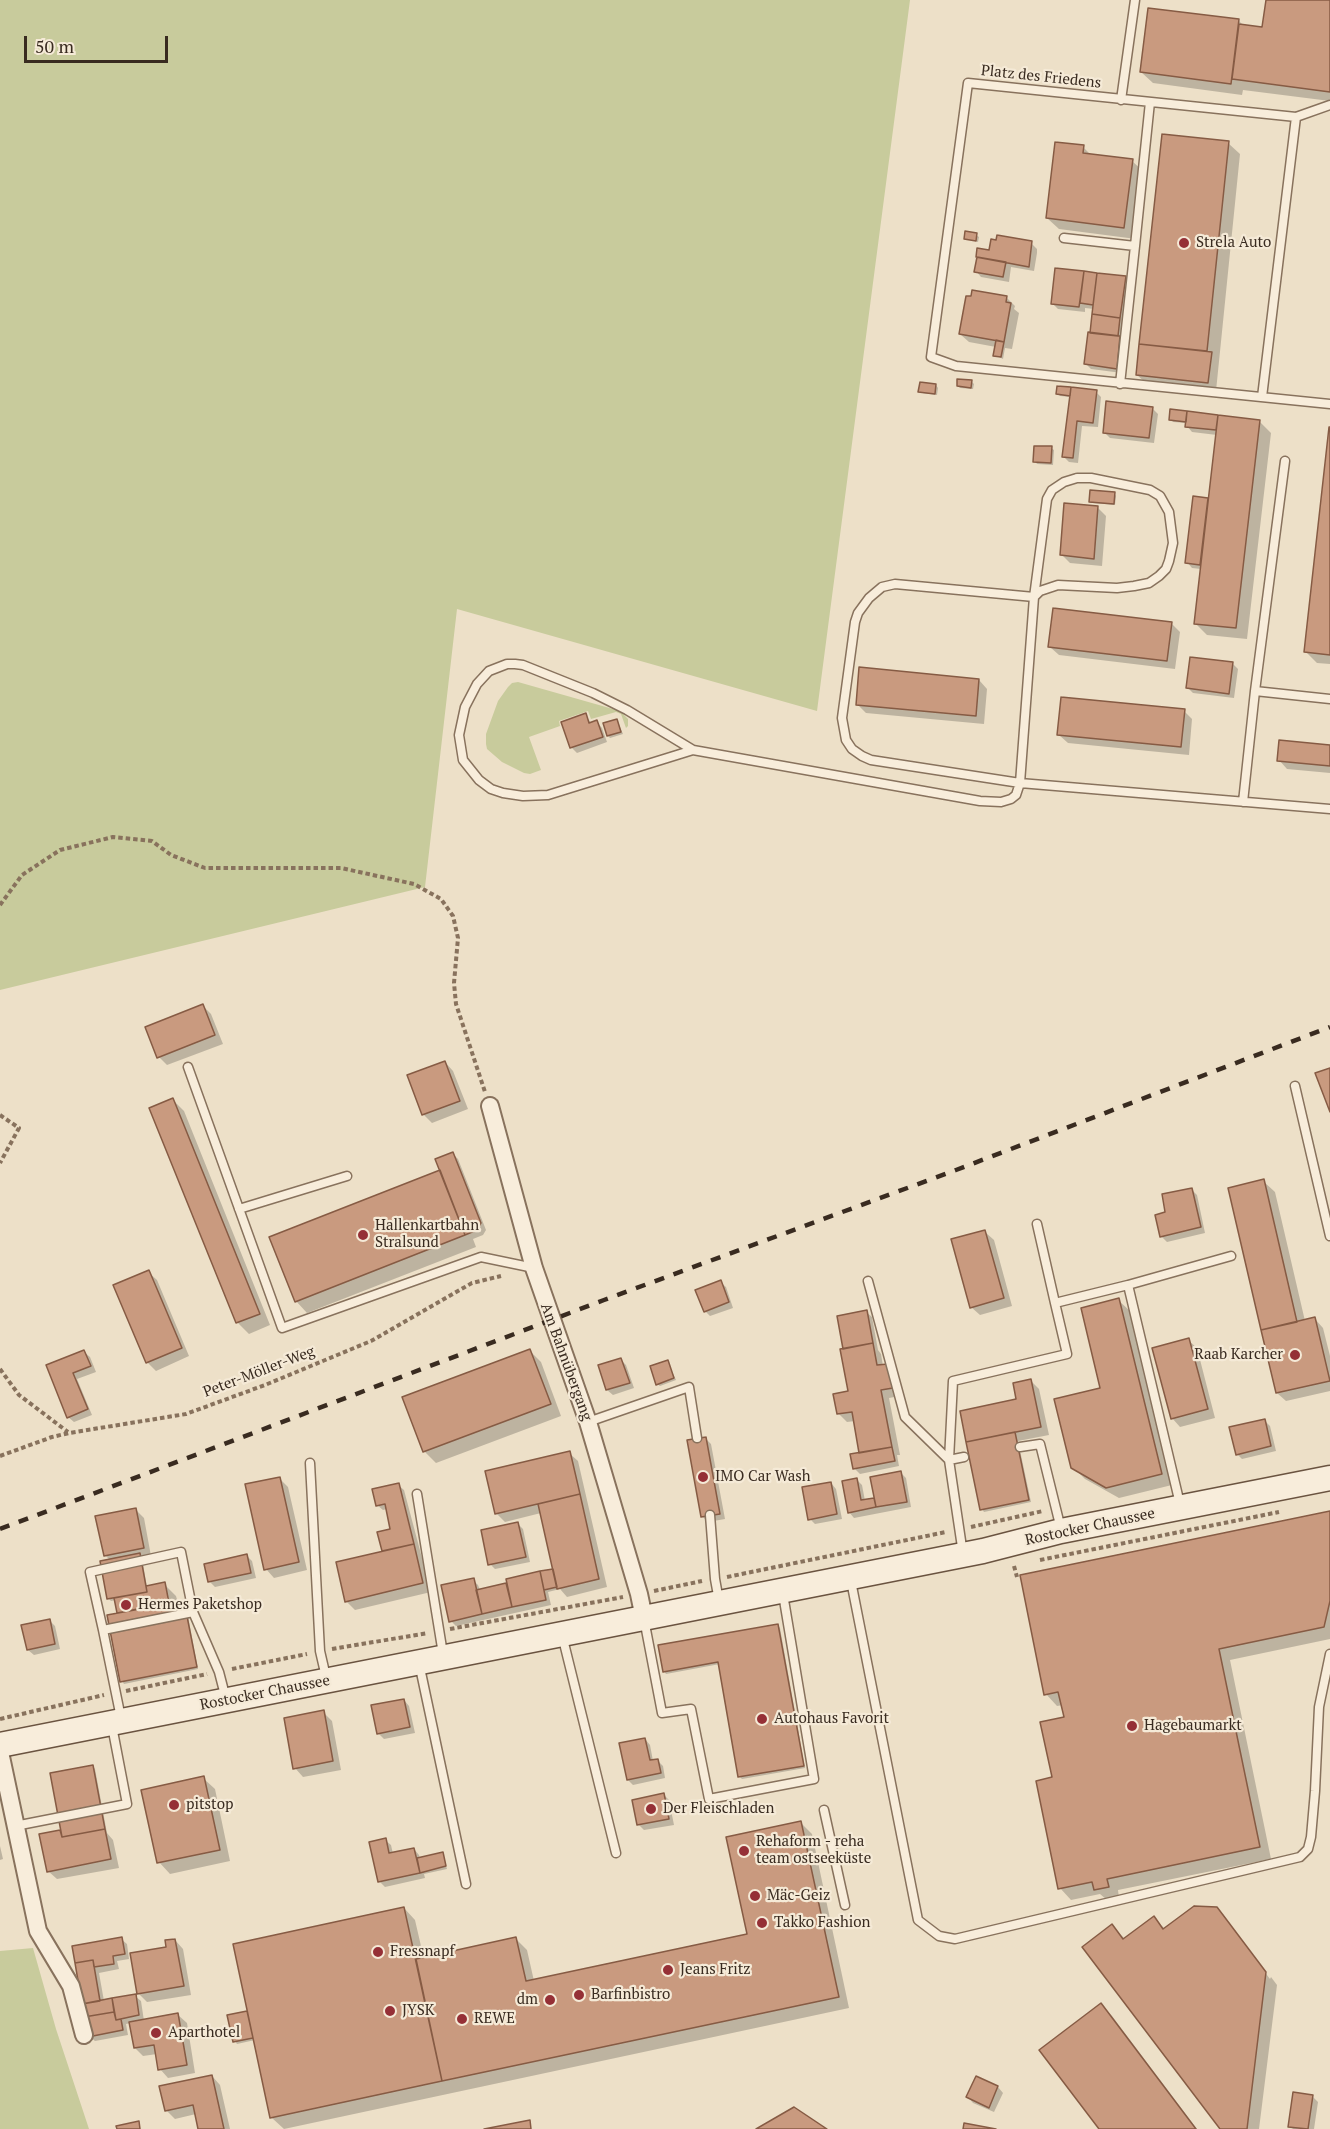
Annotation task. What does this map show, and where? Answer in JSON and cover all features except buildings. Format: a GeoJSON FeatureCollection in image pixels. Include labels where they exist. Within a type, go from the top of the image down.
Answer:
{"type":"FeatureCollection","features":[{"type":"Feature","properties":{"kind":"main road","name":"Rostocker Chaussee"},"geometry":{"type":"LineString","coordinates":[[0,1746],[964,1554],[1058,1520],[1181,1508],[1330,1478]]}},
{"type":"Feature","properties":{"kind":"street","name":"Am Bahnübergang"},"geometry":{"type":"LineString","coordinates":[[490,1106],[534,1268],[588,1422],[644,1618]]}},
{"type":"Feature","properties":{"kind":"street"},"geometry":{"type":"LineString","coordinates":[[0,1752],[38,1930],[71,1986],[84,2035]]}},
{"type":"Feature","properties":{"kind":"lane"},"geometry":{"type":"LineString","coordinates":[[1121,100],[1135,0]]}},
{"type":"Feature","properties":{"kind":"lane","name":"Platz des Friedens"},"geometry":{"type":"LineString","coordinates":[[1296,117],[968,83],[931,357],[956,366],[1330,404]]}},
{"type":"Feature","properties":{"kind":"lane"},"geometry":{"type":"LineString","coordinates":[[1120,384],[1150,102]]}},
{"type":"Feature","properties":{"kind":"lane"},"geometry":{"type":"LineString","coordinates":[[1262,397],[1296,117],[1330,105]]}},
{"type":"Feature","properties":{"kind":"lane"},"geometry":{"type":"LineString","coordinates":[[1064,238],[1135,246]]}},
{"type":"Feature","properties":{"kind":"lane"},"geometry":{"type":"LineString","coordinates":[[1243,802],[1285,461]]}},
{"type":"Feature","properties":{"kind":"lane"},"geometry":{"type":"LineString","coordinates":[[693,750],[548,795],[523,796],[491,789],[479,780],[463,760],[459,735],[465,707],[477,684],[489,671],[507,664],[515,664],[523,665],[605,698],[693,750],[980,801],[1011,800],[1018,792],[1020,783],[1034,597],[1047,499],[1052,490],[1064,482],[1077,478],[1091,478],[1150,490],[1160,496],[1166,504],[1172,522],[1173,543],[1166,569],[1159,576],[1149,583],[1134,586],[1058,585],[1040,591],[1034,597]]}},
{"type":"Feature","properties":{"kind":"lane"},"geometry":{"type":"LineString","coordinates":[[1034,597],[895,584],[882,587],[862,607],[855,622],[842,708],[842,729],[852,749],[871,760],[1020,783],[1330,809]]}},
{"type":"Feature","properties":{"kind":"lane"},"geometry":{"type":"LineString","coordinates":[[1255,691],[1330,699]]}},
{"type":"Feature","properties":{"kind":"lane"},"geometry":{"type":"LineString","coordinates":[[188,1067],[282,1328],[481,1257],[534,1268]]}},
{"type":"Feature","properties":{"kind":"lane"},"geometry":{"type":"LineString","coordinates":[[1295,1086],[1330,1236]]}},
{"type":"Feature","properties":{"kind":"lane"},"geometry":{"type":"LineString","coordinates":[[239,1209],[347,1176]]}},
{"type":"Feature","properties":{"kind":"lane"},"geometry":{"type":"LineString","coordinates":[[964,1554],[958,1530],[949,1460],[953,1381],[1067,1354],[1037,1224]]}},
{"type":"Feature","properties":{"kind":"lane"},"geometry":{"type":"LineString","coordinates":[[1055,1303],[1231,1256]]}},
{"type":"Feature","properties":{"kind":"lane"},"geometry":{"type":"LineString","coordinates":[[868,1281],[905,1417],[949,1460]]}},
{"type":"Feature","properties":{"kind":"lane"},"geometry":{"type":"LineString","coordinates":[[1128,1285],[1181,1508]]}},
{"type":"Feature","properties":{"kind":"lane"},"geometry":{"type":"LineString","coordinates":[[588,1422],[688,1387],[697,1438]]}},
{"type":"Feature","properties":{"kind":"lane"},"geometry":{"type":"LineString","coordinates":[[1020,1448],[1040,1444],[1058,1520]]}},
{"type":"Feature","properties":{"kind":"lane"},"geometry":{"type":"LineString","coordinates":[[949,1460],[964,1457]]}},
{"type":"Feature","properties":{"kind":"lane"},"geometry":{"type":"LineString","coordinates":[[310,1463],[320,1651],[327,1681]]}},
{"type":"Feature","properties":{"kind":"lane"},"geometry":{"type":"LineString","coordinates":[[417,1494],[444,1658]]}},
{"type":"Feature","properties":{"kind":"lane"},"geometry":{"type":"LineString","coordinates":[[710,1515],[719,1603]]}},
{"type":"Feature","properties":{"kind":"lane"},"geometry":{"type":"LineString","coordinates":[[15,1826],[127,1804],[117,1722],[116,1693],[90,1572],[181,1552],[194,1612],[219,1672],[227,1701]]}},
{"type":"Feature","properties":{"kind":"lane"},"geometry":{"type":"LineString","coordinates":[[850,1577],[918,1920],[939,1936],[955,1939],[1300,1857],[1308,1849],[1311,1837],[1316,1791],[1319,1707],[1330,1654]]}},
{"type":"Feature","properties":{"kind":"lane"},"geometry":{"type":"LineString","coordinates":[[644,1618],[662,1713],[691,1708],[709,1799],[814,1779],[783,1590]]}},
{"type":"Feature","properties":{"kind":"lane"},"geometry":{"type":"LineString","coordinates":[[103,1630],[194,1612]]}},
{"type":"Feature","properties":{"kind":"lane"},"geometry":{"type":"LineString","coordinates":[[562,1634],[616,1853]]}},
{"type":"Feature","properties":{"kind":"lane"},"geometry":{"type":"LineString","coordinates":[[419,1662],[466,1884]]}},
{"type":"Feature","properties":{"kind":"lane"},"geometry":{"type":"LineString","coordinates":[[824,1810],[845,1905]]}},
{"type":"Feature","properties":{"kind":"path"},"geometry":{"type":"LineString","coordinates":[[0,905],[21,875],[60,850],[113,837],[152,841],[171,855],[205,868],[340,868],[414,884],[441,899],[453,916],[458,938],[454,983],[456,1004],[490,1106]]}},
{"type":"Feature","properties":{"kind":"path"},"geometry":{"type":"LineString","coordinates":[[0,1115],[20,1128],[0,1163]]}},
{"type":"Feature","properties":{"kind":"path","name":"Peter-Möller-Weg"},"geometry":{"type":"LineString","coordinates":[[0,1456],[69,1433],[186,1414],[265,1385],[371,1341],[472,1282],[534,1268]]}},
{"type":"Feature","properties":{"kind":"path"},"geometry":{"type":"LineString","coordinates":[[0,1368],[20,1395],[69,1433]]}},
{"type":"Feature","properties":{"kind":"path"},"geometry":{"type":"LineString","coordinates":[[0,1719],[320,1651],[639,1594],[958,1530],[1058,1520]]}},
{"type":"Feature","properties":{"kind":"path"},"geometry":{"type":"LineString","coordinates":[[1014,1566],[1017,1577]]}},
{"type":"Feature","properties":{"kind":"green space"},"geometry":{"type":"Polygon","coordinates":[[[0,0],[910,0],[817,711],[457,609],[425,887],[0,990],[0,0]]]}},
{"type":"Feature","properties":{"kind":"green space"},"geometry":{"type":"Polygon","coordinates":[[[518,682],[620,711],[628,719],[628,726],[626,728],[621,714],[616,712],[591,719],[588,711],[559,721],[560,726],[529,737],[541,770],[530,774],[524,773],[502,762],[487,749],[486,744],[486,734],[498,701],[512,683],[518,682]]]}},
{"type":"Feature","properties":{"kind":"green space"},"geometry":{"type":"Polygon","coordinates":[[[33,1948],[56,2029],[89,2129],[0,2129],[0,1951],[33,1948]]]}},
{"type":"Feature","properties":{"kind":"railway"},"geometry":{"type":"LineString","coordinates":[[0,1529],[1330,1027]]}},
{"type":"Feature","properties":{"kind":"place","name":"Strela Auto"},"geometry":{"type":"Point","coordinates":[1184,243]}},
{"type":"Feature","properties":{"kind":"place","name":"Hallenkartbahn Stralsund"},"geometry":{"type":"Point","coordinates":[363,1235]}},
{"type":"Feature","properties":{"kind":"place","name":"Raab Karcher"},"geometry":{"type":"Point","coordinates":[1295,1355]}},
{"type":"Feature","properties":{"kind":"place","name":"IMO Car Wash"},"geometry":{"type":"Point","coordinates":[703,1477]}},
{"type":"Feature","properties":{"kind":"place","name":"Hermes Paketshop"},"geometry":{"type":"Point","coordinates":[126,1605]}},
{"type":"Feature","properties":{"kind":"place","name":"Autohaus Favorit"},"geometry":{"type":"Point","coordinates":[762,1719]}},
{"type":"Feature","properties":{"kind":"place","name":"Hagebaumarkt"},"geometry":{"type":"Point","coordinates":[1132,1726]}},
{"type":"Feature","properties":{"kind":"place","name":"pitstop"},"geometry":{"type":"Point","coordinates":[174,1805]}},
{"type":"Feature","properties":{"kind":"place","name":"Der Fleischladen"},"geometry":{"type":"Point","coordinates":[651,1809]}},
{"type":"Feature","properties":{"kind":"place","name":"Rehaform - reha team ostseeküste"},"geometry":{"type":"Point","coordinates":[744,1851]}},
{"type":"Feature","properties":{"kind":"place","name":"Mäc-Geiz"},"geometry":{"type":"Point","coordinates":[755,1896]}},
{"type":"Feature","properties":{"kind":"place","name":"Takko Fashion"},"geometry":{"type":"Point","coordinates":[762,1923]}},
{"type":"Feature","properties":{"kind":"place","name":"Fressnapf"},"geometry":{"type":"Point","coordinates":[378,1952]}},
{"type":"Feature","properties":{"kind":"place","name":"Jeans Fritz"},"geometry":{"type":"Point","coordinates":[668,1970]}},
{"type":"Feature","properties":{"kind":"place","name":"Barfinbistro"},"geometry":{"type":"Point","coordinates":[579,1995]}},
{"type":"Feature","properties":{"kind":"place","name":"dm"},"geometry":{"type":"Point","coordinates":[550,2000]}},
{"type":"Feature","properties":{"kind":"place","name":"JYSK"},"geometry":{"type":"Point","coordinates":[390,2011]}},
{"type":"Feature","properties":{"kind":"place","name":"REWE"},"geometry":{"type":"Point","coordinates":[462,2019]}},
{"type":"Feature","properties":{"kind":"place","name":"Aparthotel"},"geometry":{"type":"Point","coordinates":[156,2033]}}]}
